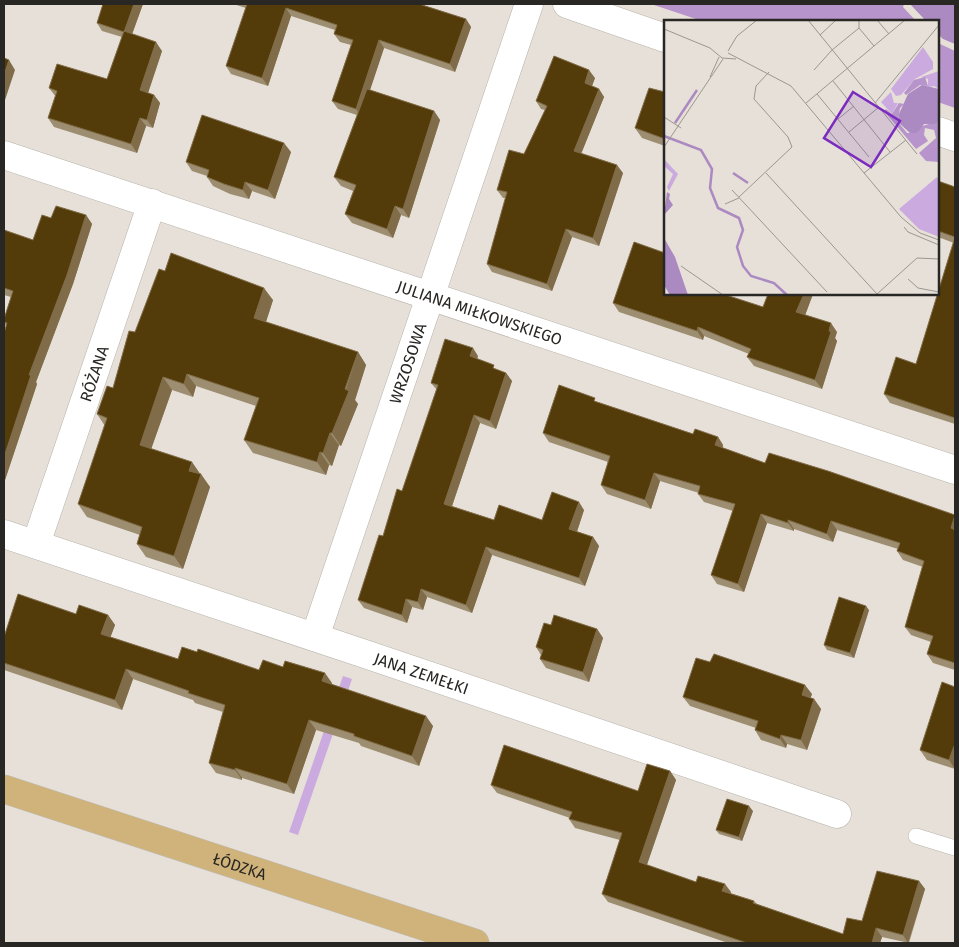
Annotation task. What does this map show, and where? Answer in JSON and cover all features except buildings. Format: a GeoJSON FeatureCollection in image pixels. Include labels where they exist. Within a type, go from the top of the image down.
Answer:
{"type":"FeatureCollection","features":[{"type":"Feature","properties":{"kind":"main road","name":"ŁÓDZKA"},"geometry":{"type":"LineString","coordinates":[[4,789],[475,943]]}},
{"type":"Feature","properties":{"kind":"street","name":"WRZOSOWA"},"geometry":{"type":"LineString","coordinates":[[315,637],[529,4]]}},
{"type":"Feature","properties":{"kind":"street"},"geometry":{"type":"LineString","coordinates":[[567,4],[664,38]]}},
{"type":"Feature","properties":{"kind":"street"},"geometry":{"type":"LineString","coordinates":[[939,131],[955,137]]}},
{"type":"Feature","properties":{"kind":"street","name":"JULIANA MIŁKOWSKIEGO"},"geometry":{"type":"LineString","coordinates":[[4,155],[955,470]]}},
{"type":"Feature","properties":{"kind":"street","name":"RÓŻANA"},"geometry":{"type":"LineString","coordinates":[[36,544],[152,204]]}},
{"type":"Feature","properties":{"kind":"street","name":"JANA ZEMEŁKI"},"geometry":{"type":"LineString","coordinates":[[4,534],[837,814]]}},
{"type":"Feature","properties":{"kind":"lane"},"geometry":{"type":"LineString","coordinates":[[916,836],[955,848]]}},
{"type":"Feature","properties":{"kind":"shaded area"},"geometry":{"type":"Polygon","coordinates":[[[651,4],[904,4],[903,7],[915,20],[699,20],[651,4]]]}},
{"type":"Feature","properties":{"kind":"shaded area"},"geometry":{"type":"Polygon","coordinates":[[[910,4],[955,4],[955,44],[943,39],[939,35],[939,20],[925,20],[910,4]]]}},
{"type":"Feature","properties":{"kind":"shaded area"},"geometry":{"type":"Polygon","coordinates":[[[939,43],[955,51],[955,108],[939,102],[939,43]]]}},
{"type":"Feature","properties":{"kind":"shaded area"},"geometry":{"type":"Polygon","coordinates":[[[343,676],[352,679],[298,835],[289,832],[343,676]]]}}]}
